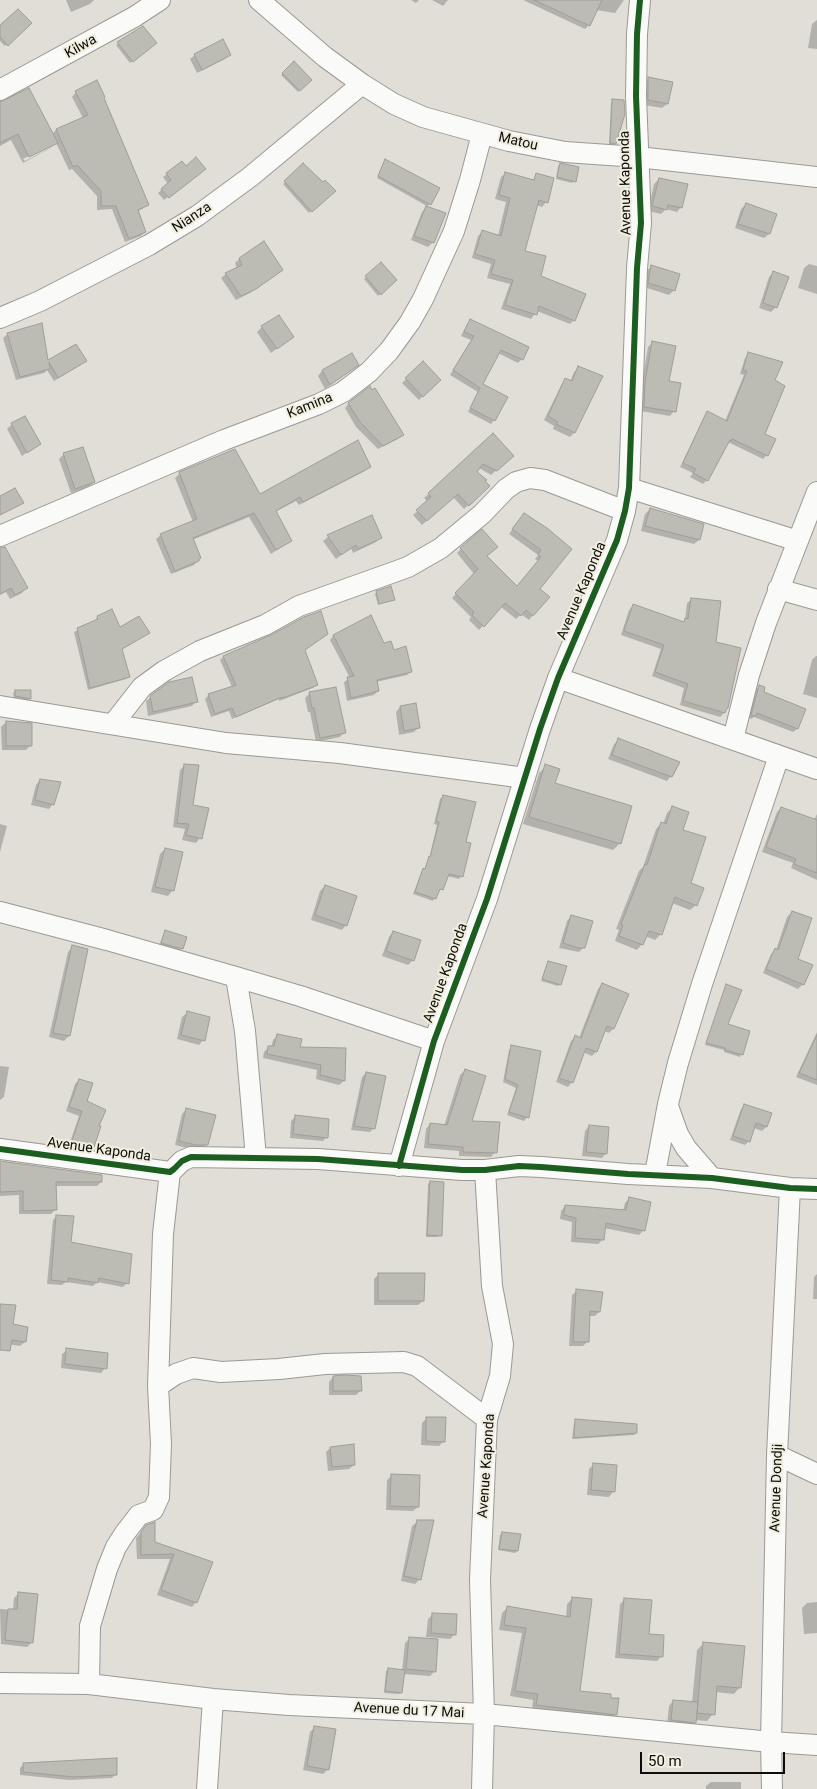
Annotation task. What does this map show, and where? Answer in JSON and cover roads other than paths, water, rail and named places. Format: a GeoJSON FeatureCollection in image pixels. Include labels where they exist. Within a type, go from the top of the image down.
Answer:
{"type":"FeatureCollection","features":[{"type":"Feature","properties":{"kind":"street","name":"Kilwa"},"geometry":{"type":"LineString","coordinates":[[0,90],[108,31],[160,0]]}},
{"type":"Feature","properties":{"kind":"street","name":"Matou"},"geometry":{"type":"LineString","coordinates":[[259,0],[325,57],[362,84],[394,104],[423,117],[482,134],[565,152],[638,157],[817,177]]}},
{"type":"Feature","properties":{"kind":"street","name":"Avenue Kaponda"},"geometry":{"type":"LineString","coordinates":[[399,1166],[434,1041],[487,899],[558,678],[605,570],[617,540],[625,511],[629,488],[637,268],[641,223],[636,96],[637,34],[640,0]]}},
{"type":"Feature","properties":{"kind":"street","name":"Nianza"},"geometry":{"type":"LineString","coordinates":[[0,318],[40,301],[140,250],[198,216],[250,177],[362,84]]}},
{"type":"Feature","properties":{"kind":"street","name":"Kamina"},"geometry":{"type":"LineString","coordinates":[[0,536],[224,440],[319,404],[343,392],[369,372],[389,351],[410,322],[423,299],[454,231],[482,134]]}},
{"type":"Feature","properties":{"kind":"street"},"geometry":{"type":"LineString","coordinates":[[113,724],[142,687],[164,671],[200,652],[265,624],[299,606],[408,567],[441,548],[482,514],[516,482],[530,478],[544,480],[625,511]]}},
{"type":"Feature","properties":{"kind":"street"},"geometry":{"type":"LineString","coordinates":[[629,488],[798,541]]}},
{"type":"Feature","properties":{"kind":"street"},"geometry":{"type":"LineString","coordinates":[[733,739],[749,675],[778,589],[817,492]]}},
{"type":"Feature","properties":{"kind":"street"},"geometry":{"type":"LineString","coordinates":[[778,589],[817,600]]}},
{"type":"Feature","properties":{"kind":"street"},"geometry":{"type":"LineString","coordinates":[[558,678],[817,769]]}},
{"type":"Feature","properties":{"kind":"street"},"geometry":{"type":"LineString","coordinates":[[0,706],[226,743],[340,753],[525,778]]}},
{"type":"Feature","properties":{"kind":"street"},"geometry":{"type":"LineString","coordinates":[[655,1174],[678,1063],[702,984],[779,756]]}},
{"type":"Feature","properties":{"kind":"street"},"geometry":{"type":"LineString","coordinates":[[0,912],[107,940],[300,996],[434,1041]]}},
{"type":"Feature","properties":{"kind":"street"},"geometry":{"type":"LineString","coordinates":[[236,977],[245,1031],[256,1158]]}},
{"type":"Feature","properties":{"kind":"street"},"geometry":{"type":"LineString","coordinates":[[668,1104],[678,1134],[686,1148],[712,1178]]}},
{"type":"Feature","properties":{"kind":"street","name":"Avenue Kaponda"},"geometry":{"type":"LineString","coordinates":[[0,1149],[170,1172]]}},
{"type":"Feature","properties":{"kind":"street"},"geometry":{"type":"LineString","coordinates":[[89,1684],[90,1626],[107,1569],[124,1533],[140,1514],[154,1510],[159,1497],[161,1444],[158,1386],[163,1234],[170,1172],[182,1161],[191,1157],[256,1158],[353,1161],[399,1166],[485,1170],[519,1166],[541,1166],[628,1174],[712,1178],[790,1188],[817,1189]]}},
{"type":"Feature","properties":{"kind":"street","name":"Avenue Kaponda"},"geometry":{"type":"LineString","coordinates":[[482,1789],[484,1714],[480,1580],[487,1419],[500,1376],[503,1344],[492,1286],[485,1170]]}},
{"type":"Feature","properties":{"kind":"street","name":"Avenue Dondji"},"geometry":{"type":"LineString","coordinates":[[772,1789],[771,1742],[777,1455],[790,1188]]}},
{"type":"Feature","properties":{"kind":"street"},"geometry":{"type":"LineString","coordinates":[[158,1386],[176,1374],[193,1368],[221,1372],[325,1364],[404,1362],[417,1366],[487,1419]]}},
{"type":"Feature","properties":{"kind":"street"},"geometry":{"type":"LineString","coordinates":[[777,1455],[817,1474]]}},
{"type":"Feature","properties":{"kind":"street","name":"Avenue du 17 Mai"},"geometry":{"type":"LineString","coordinates":[[0,1683],[89,1684],[213,1699],[289,1705],[484,1714],[817,1745]]}},
{"type":"Feature","properties":{"kind":"street"},"geometry":{"type":"LineString","coordinates":[[207,1789],[213,1699]]}}]}
